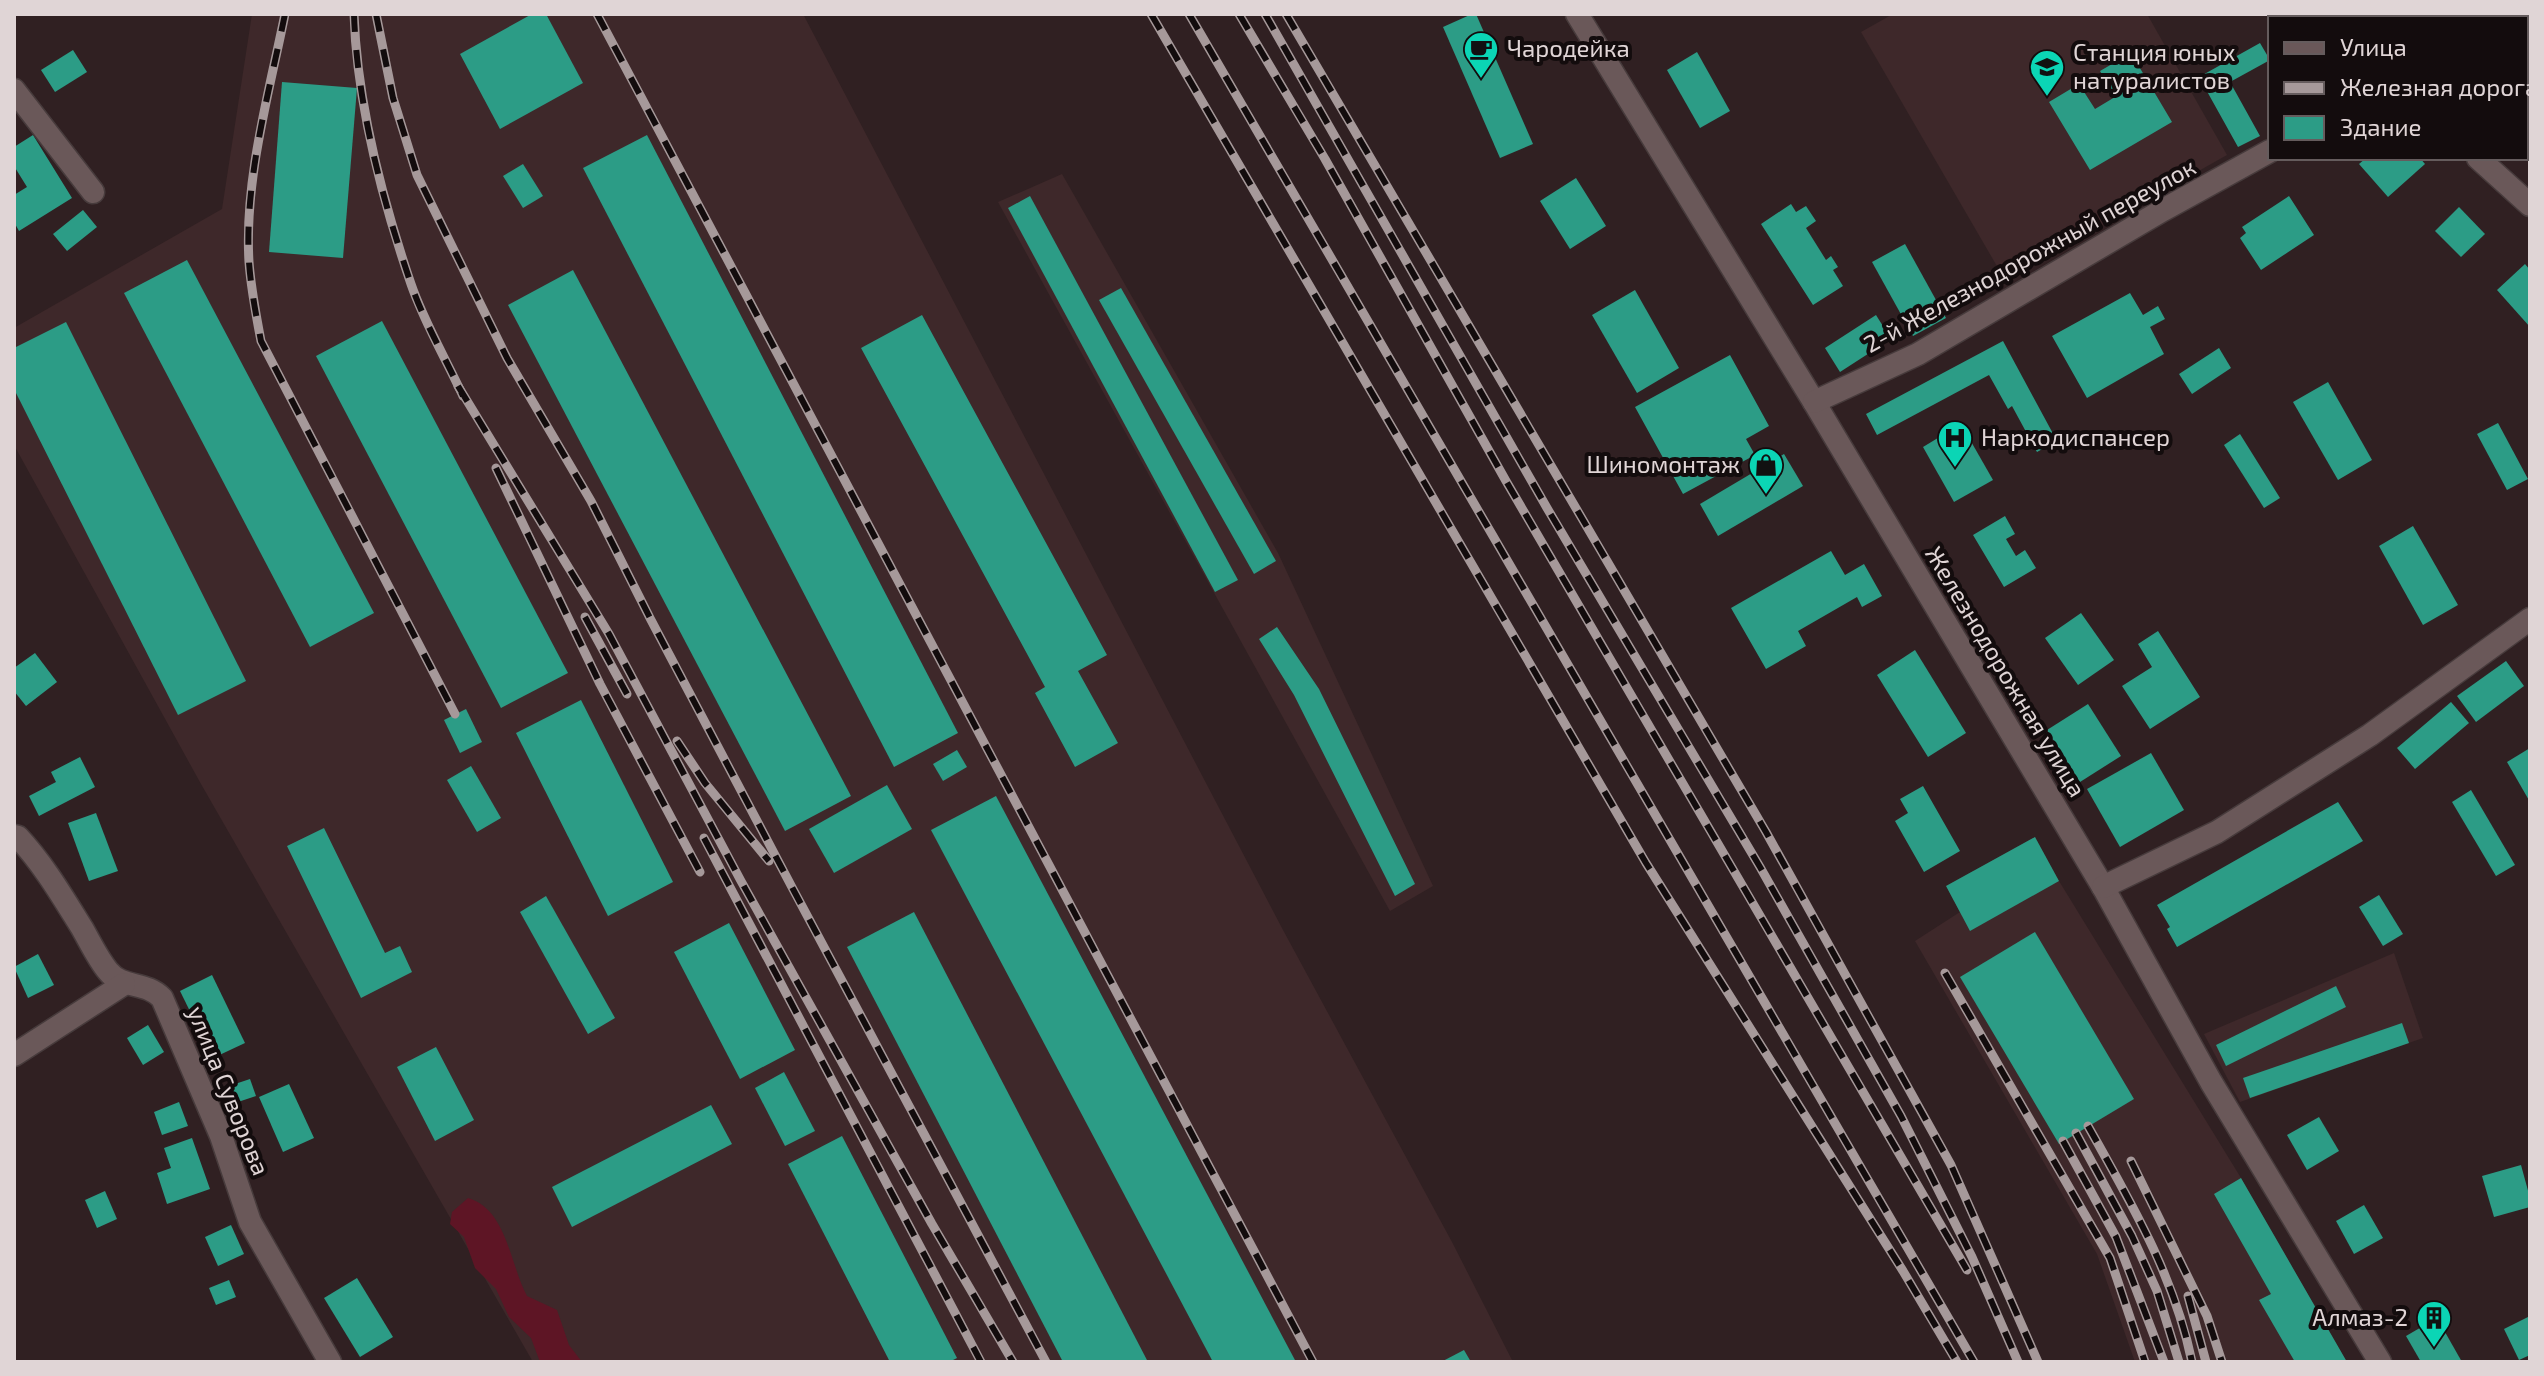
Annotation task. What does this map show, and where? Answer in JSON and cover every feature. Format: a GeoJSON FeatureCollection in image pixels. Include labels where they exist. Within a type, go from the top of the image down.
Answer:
{"type":"FeatureCollection","features":[{"type":"Feature","properties":{"kind":"street","name":"Железнодорожная улица"},"geometry":{"type":"LineString","coordinates":[[1577,14],[1814,402],[2103,887],[2211,1082],[2380,1362]]}},
{"type":"Feature","properties":{"kind":"street"},"geometry":{"type":"LineString","coordinates":[[14,90],[93,192]]}},
{"type":"Feature","properties":{"kind":"street","name":"2-й Железнодорожный переулок"},"geometry":{"type":"LineString","coordinates":[[1814,402],[1918,354],[2268,152]]}},
{"type":"Feature","properties":{"kind":"street"},"geometry":{"type":"LineString","coordinates":[[2480,160],[2530,205]]}},
{"type":"Feature","properties":{"kind":"street"},"geometry":{"type":"LineString","coordinates":[[2103,887],[2217,832],[2370,735],[2530,619]]}},
{"type":"Feature","properties":{"kind":"street","name":"улица Суворова"},"geometry":{"type":"LineString","coordinates":[[14,836],[41,862],[107,971],[124,984],[143,986],[162,998],[221,1136],[250,1222],[330,1362]]}},
{"type":"Feature","properties":{"kind":"street"},"geometry":{"type":"LineString","coordinates":[[14,1055],[124,984]]}},
{"type":"Feature","properties":{"kind":"shaded area"},"geometry":{"type":"Polygon","coordinates":[[[252,14],[803,14],[1513,1362],[533,1362],[201,784],[14,445],[14,328],[222,209],[252,14]]]}},
{"type":"Feature","properties":{"kind":"shaded area","name":"Станция юных натуралистов"},"geometry":{"type":"Polygon","coordinates":[[[1893,14],[2147,14],[2227,155],[2005,280],[1861,32],[1893,14]]]}},
{"type":"Feature","properties":{"kind":"shaded area"},"geometry":{"type":"Polygon","coordinates":[[[1062,174],[1278,553],[1433,886],[1390,911],[998,202],[1062,174]]]}},
{"type":"Feature","properties":{"kind":"shaded area"},"geometry":{"type":"Polygon","coordinates":[[[2035,837],[2241,1178],[2347,1362],[2135,1362],[2097,1254],[1915,941],[1960,912],[1946,886],[2035,837]]]}},
{"type":"Feature","properties":{"kind":"shaded area"},"geometry":{"type":"Polygon","coordinates":[[[2394,953],[2423,1038],[2240,1102],[2204,1034],[2394,953]]]}},
{"type":"Feature","properties":{"kind":"shaded area"},"geometry":{"type":"Polygon","coordinates":[[[468,1198],[481,1204],[491,1214],[506,1240],[527,1296],[557,1310],[569,1345],[582,1362],[540,1362],[531,1338],[509,1317],[496,1289],[475,1268],[464,1237],[450,1224],[452,1212],[468,1198]]]}},
{"type":"Feature","properties":{"kind":"building"},"geometry":{"type":"Polygon","coordinates":[[[532,14],[546,14],[583,83],[500,129],[460,54],[532,14]]]}},
{"type":"Feature","properties":{"kind":"building"},"geometry":{"type":"Polygon","coordinates":[[[1476,14],[1533,144],[1500,158],[1443,27],[1476,14]]]}},
{"type":"Feature","properties":{"kind":"building"},"geometry":{"type":"Polygon","coordinates":[[[2260,43],[2268,61],[2230,82],[2260,136],[2238,147],[2199,77],[2260,43]]]}},
{"type":"Feature","properties":{"kind":"building"},"geometry":{"type":"Polygon","coordinates":[[[73,50],[87,72],[55,92],[41,70],[73,50]]]}},
{"type":"Feature","properties":{"kind":"building"},"geometry":{"type":"Polygon","coordinates":[[[1697,52],[1730,111],[1700,128],[1667,70],[1697,52]]]}},
{"type":"Feature","properties":{"kind":"building"},"geometry":{"type":"Polygon","coordinates":[[[2131,53],[2172,122],[2090,170],[2049,102],[2079,84],[2095,109],[2115,97],[2100,71],[2131,53]]]}},
{"type":"Feature","properties":{"kind":"building"},"geometry":{"type":"Polygon","coordinates":[[[282,82],[357,88],[343,258],[269,252],[282,82]]]}},
{"type":"Feature","properties":{"kind":"building"},"geometry":{"type":"Polygon","coordinates":[[[33,135],[72,198],[19,231],[14,222],[14,195],[27,187],[14,166],[14,147],[33,135]]]}},
{"type":"Feature","properties":{"kind":"building"},"geometry":{"type":"Polygon","coordinates":[[[647,135],[958,733],[894,767],[583,168],[647,135]]]}},
{"type":"Feature","properties":{"kind":"building"},"geometry":{"type":"Polygon","coordinates":[[[2364,160],[2422,160],[2425,164],[2388,197],[2359,164],[2364,160]]]}},
{"type":"Feature","properties":{"kind":"building"},"geometry":{"type":"Polygon","coordinates":[[[523,164],[543,196],[523,208],[503,176],[523,164]]]}},
{"type":"Feature","properties":{"kind":"building"},"geometry":{"type":"Polygon","coordinates":[[[1576,178],[1606,226],[1570,249],[1540,201],[1576,178]]]}},
{"type":"Feature","properties":{"kind":"building"},"geometry":{"type":"Polygon","coordinates":[[[1030,196],[1238,580],[1215,592],[1008,208],[1030,196]]]}},
{"type":"Feature","properties":{"kind":"building"},"geometry":{"type":"Polygon","coordinates":[[[2289,196],[2314,235],[2261,270],[2240,238],[2246,233],[2242,227],[2289,196]]]}},
{"type":"Feature","properties":{"kind":"building"},"geometry":{"type":"Polygon","coordinates":[[[1791,204],[1796,212],[1806,206],[1816,221],[1806,228],[1826,260],[1831,256],[1838,267],[1833,270],[1843,286],[1813,305],[1761,224],[1791,204]]]}},
{"type":"Feature","properties":{"kind":"building"},"geometry":{"type":"Polygon","coordinates":[[[2459,207],[2485,234],[2461,257],[2435,231],[2459,207]]]}},
{"type":"Feature","properties":{"kind":"building"},"geometry":{"type":"Polygon","coordinates":[[[83,210],[97,227],[67,251],[53,234],[83,210]]]}},
{"type":"Feature","properties":{"kind":"building"},"geometry":{"type":"Polygon","coordinates":[[[1905,244],[1946,318],[1913,336],[1872,262],[1905,244]]]}},
{"type":"Feature","properties":{"kind":"building"},"geometry":{"type":"Polygon","coordinates":[[[187,260],[374,613],[310,647],[124,293],[187,260]]]}},
{"type":"Feature","properties":{"kind":"building"},"geometry":{"type":"Polygon","coordinates":[[[2525,264],[2530,270],[2530,327],[2497,290],[2525,264]]]}},
{"type":"Feature","properties":{"kind":"building"},"geometry":{"type":"Polygon","coordinates":[[[573,270],[851,796],[785,831],[508,305],[573,270]]]}},
{"type":"Feature","properties":{"kind":"building"},"geometry":{"type":"Polygon","coordinates":[[[1121,288],[1276,561],[1254,574],[1099,300],[1121,288]]]}},
{"type":"Feature","properties":{"kind":"building"},"geometry":{"type":"Polygon","coordinates":[[[1635,290],[1679,368],[1637,393],[1592,315],[1635,290]]]}},
{"type":"Feature","properties":{"kind":"building"},"geometry":{"type":"Polygon","coordinates":[[[2130,293],[2143,315],[2158,306],[2165,319],[2150,327],[2164,354],[2087,398],[2052,336],[2130,293]]]}},
{"type":"Feature","properties":{"kind":"building"},"geometry":{"type":"Polygon","coordinates":[[[922,315],[1107,655],[1078,671],[1118,743],[1075,767],[1035,693],[1045,687],[861,348],[922,315]]]}},
{"type":"Feature","properties":{"kind":"building"},"geometry":{"type":"Polygon","coordinates":[[[1876,315],[1891,339],[1840,372],[1825,348],[1876,315]]]}},
{"type":"Feature","properties":{"kind":"building"},"geometry":{"type":"Polygon","coordinates":[[[382,321],[568,673],[501,708],[316,356],[382,321]]]}},
{"type":"Feature","properties":{"kind":"building"},"geometry":{"type":"Polygon","coordinates":[[[66,322],[246,681],[178,715],[14,389],[14,348],[66,322]]]}},
{"type":"Feature","properties":{"kind":"building"},"geometry":{"type":"Polygon","coordinates":[[[2003,341],[2057,441],[2037,452],[2012,406],[2008,409],[1989,375],[1877,435],[1866,414],[2003,341]]]}},
{"type":"Feature","properties":{"kind":"building"},"geometry":{"type":"Polygon","coordinates":[[[2219,348],[2231,368],[2192,394],[2179,374],[2219,348]]]}},
{"type":"Feature","properties":{"kind":"building"},"geometry":{"type":"Polygon","coordinates":[[[1730,355],[1769,426],[1746,439],[1755,455],[1683,494],[1635,407],[1730,355]]]}},
{"type":"Feature","properties":{"kind":"building"},"geometry":{"type":"Polygon","coordinates":[[[2328,382],[2372,460],[2338,480],[2293,402],[2328,382]]]}},
{"type":"Feature","properties":{"kind":"building"},"geometry":{"type":"Polygon","coordinates":[[[2498,423],[2528,479],[2507,490],[2477,434],[2498,423]]]}},
{"type":"Feature","properties":{"kind":"building"},"geometry":{"type":"Polygon","coordinates":[[[1961,424],[1993,480],[1954,502],[1923,447],[1961,424]]]}},
{"type":"Feature","properties":{"kind":"building"},"geometry":{"type":"Polygon","coordinates":[[[2240,434],[2280,498],[2264,508],[2224,445],[2240,434]]]}},
{"type":"Feature","properties":{"kind":"building"},"geometry":{"type":"Polygon","coordinates":[[[1784,454],[1803,486],[1718,536],[1700,504],[1784,454]]]}},
{"type":"Feature","properties":{"kind":"building"},"geometry":{"type":"Polygon","coordinates":[[[2005,516],[2015,534],[2006,539],[2016,556],[2025,550],[2036,568],[2004,587],[1973,535],[2005,516]]]}},
{"type":"Feature","properties":{"kind":"building"},"geometry":{"type":"Polygon","coordinates":[[[2413,526],[2458,605],[2423,625],[2379,546],[2413,526]]]}},
{"type":"Feature","properties":{"kind":"building"},"geometry":{"type":"Polygon","coordinates":[[[1831,551],[1845,575],[1864,564],[1882,596],[1862,607],[1857,597],[1798,631],[1806,646],[1766,669],[1731,608],[1831,551]]]}},
{"type":"Feature","properties":{"kind":"building"},"geometry":{"type":"Polygon","coordinates":[[[2081,613],[2114,660],[2078,685],[2045,638],[2081,613]]]}},
{"type":"Feature","properties":{"kind":"building"},"geometry":{"type":"Polygon","coordinates":[[[1277,627],[1319,689],[1415,884],[1395,896],[1294,695],[1259,639],[1277,627]]]}},
{"type":"Feature","properties":{"kind":"building"},"geometry":{"type":"Polygon","coordinates":[[[2158,631],[2200,697],[2150,729],[2122,686],[2152,667],[2138,644],[2158,631]]]}},
{"type":"Feature","properties":{"kind":"building"},"geometry":{"type":"Polygon","coordinates":[[[1915,650],[1966,733],[1928,757],[1877,675],[1915,650]]]}},
{"type":"Feature","properties":{"kind":"building"},"geometry":{"type":"Polygon","coordinates":[[[35,653],[57,682],[26,706],[14,691],[14,668],[35,653]]]}},
{"type":"Feature","properties":{"kind":"building"},"geometry":{"type":"Polygon","coordinates":[[[2506,661],[2524,686],[2476,722],[2457,696],[2506,661]]]}},
{"type":"Feature","properties":{"kind":"building"},"geometry":{"type":"Polygon","coordinates":[[[581,700],[673,882],[608,916],[516,733],[581,700]]]}},
{"type":"Feature","properties":{"kind":"building"},"geometry":{"type":"Polygon","coordinates":[[[2451,702],[2469,723],[2415,769],[2397,748],[2451,702]]]}},
{"type":"Feature","properties":{"kind":"building"},"geometry":{"type":"Polygon","coordinates":[[[2088,704],[2121,756],[2080,782],[2047,730],[2088,704]]]}},
{"type":"Feature","properties":{"kind":"building"},"geometry":{"type":"Polygon","coordinates":[[[466,709],[482,742],[460,753],[444,720],[466,709]]]}},
{"type":"Feature","properties":{"kind":"building"},"geometry":{"type":"Polygon","coordinates":[[[2530,748],[2530,802],[2507,762],[2530,748]]]}},
{"type":"Feature","properties":{"kind":"building"},"geometry":{"type":"Polygon","coordinates":[[[957,750],[967,767],[943,781],[933,764],[957,750]]]}},
{"type":"Feature","properties":{"kind":"building"},"geometry":{"type":"Polygon","coordinates":[[[2151,753],[2184,810],[2120,847],[2087,789],[2151,753]]]}},
{"type":"Feature","properties":{"kind":"building"},"geometry":{"type":"Polygon","coordinates":[[[80,757],[95,787],[39,816],[29,796],[56,782],[51,772],[80,757]]]}},
{"type":"Feature","properties":{"kind":"building"},"geometry":{"type":"Polygon","coordinates":[[[471,766],[501,818],[477,832],[447,780],[471,766]]]}},
{"type":"Feature","properties":{"kind":"building"},"geometry":{"type":"Polygon","coordinates":[[[887,785],[912,829],[834,873],[809,829],[887,785]]]}},
{"type":"Feature","properties":{"kind":"building"},"geometry":{"type":"Polygon","coordinates":[[[1923,786],[1960,851],[1924,872],[1895,821],[1908,813],[1900,799],[1923,786]]]}},
{"type":"Feature","properties":{"kind":"building"},"geometry":{"type":"Polygon","coordinates":[[[2471,790],[2515,865],[2496,876],[2452,802],[2471,790]]]}},
{"type":"Feature","properties":{"kind":"building"},"geometry":{"type":"Polygon","coordinates":[[[996,796],[1296,1362],[1213,1362],[931,830],[996,796]]]}},
{"type":"Feature","properties":{"kind":"building"},"geometry":{"type":"Polygon","coordinates":[[[2338,802],[2363,841],[2177,947],[2157,905],[2338,802]]]}},
{"type":"Feature","properties":{"kind":"building"},"geometry":{"type":"Polygon","coordinates":[[[96,813],[118,871],[89,881],[68,823],[96,813]]]}},
{"type":"Feature","properties":{"kind":"building"},"geometry":{"type":"Polygon","coordinates":[[[324,828],[385,953],[400,946],[412,972],[361,998],[287,846],[324,828]]]}},
{"type":"Feature","properties":{"kind":"building"},"geometry":{"type":"Polygon","coordinates":[[[2035,837],[2059,881],[1970,931],[1946,886],[2035,837]]]}},
{"type":"Feature","properties":{"kind":"building"},"geometry":{"type":"Polygon","coordinates":[[[2379,895],[2403,934],[2383,946],[2359,907],[2379,895]]]}},
{"type":"Feature","properties":{"kind":"building"},"geometry":{"type":"Polygon","coordinates":[[[546,896],[615,1018],[588,1034],[520,912],[546,896]]]}},
{"type":"Feature","properties":{"kind":"building"},"geometry":{"type":"Polygon","coordinates":[[[914,912],[1148,1362],[1063,1362],[847,947],[914,912]]]}},
{"type":"Feature","properties":{"kind":"building"},"geometry":{"type":"Polygon","coordinates":[[[729,923],[795,1050],[740,1079],[674,952],[729,923]]]}},
{"type":"Feature","properties":{"kind":"building"},"geometry":{"type":"Polygon","coordinates":[[[2035,932],[2134,1099],[2059,1144],[1960,977],[2035,932]]]}},
{"type":"Feature","properties":{"kind":"building"},"geometry":{"type":"Polygon","coordinates":[[[38,954],[54,985],[28,998],[14,967],[38,954]]]}},
{"type":"Feature","properties":{"kind":"building"},"geometry":{"type":"Polygon","coordinates":[[[212,975],[245,1043],[213,1058],[180,991],[212,975]]]}},
{"type":"Feature","properties":{"kind":"building"},"geometry":{"type":"Polygon","coordinates":[[[2336,986],[2346,1007],[2226,1066],[2216,1045],[2336,986]]]}},
{"type":"Feature","properties":{"kind":"building"},"geometry":{"type":"Polygon","coordinates":[[[2402,1023],[2409,1043],[2250,1098],[2243,1078],[2402,1023]]]}},
{"type":"Feature","properties":{"kind":"building"},"geometry":{"type":"Polygon","coordinates":[[[148,1025],[164,1052],[143,1065],[127,1038],[148,1025]]]}},
{"type":"Feature","properties":{"kind":"building"},"geometry":{"type":"Polygon","coordinates":[[[436,1047],[474,1120],[435,1141],[397,1067],[436,1047]]]}},
{"type":"Feature","properties":{"kind":"building"},"geometry":{"type":"Polygon","coordinates":[[[784,1072],[815,1131],[785,1146],[755,1088],[784,1072]]]}},
{"type":"Feature","properties":{"kind":"building"},"geometry":{"type":"Polygon","coordinates":[[[250,1079],[256,1096],[226,1106],[220,1089],[250,1079]]]}},
{"type":"Feature","properties":{"kind":"building"},"geometry":{"type":"Polygon","coordinates":[[[289,1084],[314,1138],[283,1152],[259,1097],[289,1084]]]}},
{"type":"Feature","properties":{"kind":"building"},"geometry":{"type":"Polygon","coordinates":[[[179,1102],[188,1126],[162,1135],[154,1112],[179,1102]]]}},
{"type":"Feature","properties":{"kind":"building"},"geometry":{"type":"Polygon","coordinates":[[[711,1105],[732,1144],[572,1227],[552,1187],[711,1105]]]}},
{"type":"Feature","properties":{"kind":"building"},"geometry":{"type":"Polygon","coordinates":[[[2319,1117],[2339,1151],[2307,1170],[2287,1135],[2319,1117]]]}},
{"type":"Feature","properties":{"kind":"building"},"geometry":{"type":"Polygon","coordinates":[[[842,1136],[957,1358],[949,1362],[890,1362],[788,1164],[842,1136]]]}},
{"type":"Feature","properties":{"kind":"building"},"geometry":{"type":"Polygon","coordinates":[[[192,1138],[210,1189],[167,1204],[157,1173],[171,1168],[164,1148],[192,1138]]]}},
{"type":"Feature","properties":{"kind":"building"},"geometry":{"type":"Polygon","coordinates":[[[2521,1165],[2530,1207],[2494,1217],[2482,1176],[2521,1165]]]}},
{"type":"Feature","properties":{"kind":"building"},"geometry":{"type":"Polygon","coordinates":[[[2241,1178],[2347,1362],[2295,1362],[2259,1300],[2271,1294],[2214,1194],[2241,1178]]]}},
{"type":"Feature","properties":{"kind":"building"},"geometry":{"type":"Polygon","coordinates":[[[105,1191],[117,1219],[97,1228],[85,1200],[105,1191]]]}},
{"type":"Feature","properties":{"kind":"building"},"geometry":{"type":"Polygon","coordinates":[[[2364,1205],[2383,1238],[2354,1254],[2336,1221],[2364,1205]]]}},
{"type":"Feature","properties":{"kind":"building"},"geometry":{"type":"Polygon","coordinates":[[[231,1225],[244,1254],[218,1266],[205,1237],[231,1225]]]}},
{"type":"Feature","properties":{"kind":"building"},"geometry":{"type":"Polygon","coordinates":[[[357,1278],[393,1337],[360,1357],[324,1298],[357,1278]]]}},
{"type":"Feature","properties":{"kind":"building"},"geometry":{"type":"Polygon","coordinates":[[[229,1280],[236,1297],[216,1305],[209,1288],[229,1280]]]}},
{"type":"Feature","properties":{"kind":"building"},"geometry":{"type":"Polygon","coordinates":[[[2530,1316],[2530,1355],[2519,1360],[2504,1329],[2530,1316]]]}},
{"type":"Feature","properties":{"kind":"building","name":"Алмаз-2"},"geometry":{"type":"Polygon","coordinates":[[[2437,1318],[2462,1362],[2421,1362],[2406,1336],[2437,1318]]]}},
{"type":"Feature","properties":{"kind":"building"},"geometry":{"type":"Polygon","coordinates":[[[1464,1350],[1471,1362],[1441,1362],[1464,1350]]]}},
{"type":"Feature","properties":{"kind":"railway"},"geometry":{"type":"LineString","coordinates":[[285,14],[259,137],[250,200],[249,262],[261,341],[455,714]]}},
{"type":"Feature","properties":{"kind":"railway"},"geometry":{"type":"LineString","coordinates":[[354,14],[366,117],[390,219],[416,298],[463,396]]}},
{"type":"Feature","properties":{"kind":"railway"},"geometry":{"type":"LineString","coordinates":[[376,14],[393,98],[417,175],[507,358],[591,501],[794,891],[1046,1362]]}},
{"type":"Feature","properties":{"kind":"railway"},"geometry":{"type":"LineString","coordinates":[[597,14],[1313,1362]]}},
{"type":"Feature","properties":{"kind":"railway"},"geometry":{"type":"LineString","coordinates":[[1151,14],[1646,863],[1957,1362]]}},
{"type":"Feature","properties":{"kind":"railway"},"geometry":{"type":"LineString","coordinates":[[1189,14],[1974,1362]]}},
{"type":"Feature","properties":{"kind":"railway"},"geometry":{"type":"LineString","coordinates":[[1239,14],[1325,159],[1506,481],[1967,1270]]}},
{"type":"Feature","properties":{"kind":"railway"},"geometry":{"type":"LineString","coordinates":[[1265,14],[1547,508],[1760,867],[1901,1116],[1972,1257],[2018,1362]]}},
{"type":"Feature","properties":{"kind":"railway"},"geometry":{"type":"LineString","coordinates":[[1286,14],[1766,832],[1951,1165],[2038,1362]]}},
{"type":"Feature","properties":{"kind":"railway"},"geometry":{"type":"LineString","coordinates":[[458,386],[609,634],[741,881],[932,1224],[1013,1362]]}},
{"type":"Feature","properties":{"kind":"railway"},"geometry":{"type":"LineString","coordinates":[[496,468],[600,684],[700,872]]}},
{"type":"Feature","properties":{"kind":"railway"},"geometry":{"type":"LineString","coordinates":[[585,617],[627,694]]}},
{"type":"Feature","properties":{"kind":"railway"},"geometry":{"type":"LineString","coordinates":[[677,741],[705,783],[769,861]]}},
{"type":"Feature","properties":{"kind":"railway"},"geometry":{"type":"LineString","coordinates":[[704,838],[981,1362]]}},
{"type":"Feature","properties":{"kind":"railway"},"geometry":{"type":"LineString","coordinates":[[1945,973],[2110,1258],[2145,1362]]}},
{"type":"Feature","properties":{"kind":"railway"},"geometry":{"type":"LineString","coordinates":[[2088,1126],[2163,1269],[2192,1362]]}},
{"type":"Feature","properties":{"kind":"railway"},"geometry":{"type":"LineString","coordinates":[[2076,1133],[2132,1236],[2157,1291],[2179,1362]]}},
{"type":"Feature","properties":{"kind":"railway"},"geometry":{"type":"LineString","coordinates":[[2063,1141],[2116,1237],[2164,1362]]}},
{"type":"Feature","properties":{"kind":"railway"},"geometry":{"type":"LineString","coordinates":[[2131,1161],[2207,1316],[2222,1362]]}},
{"type":"Feature","properties":{"kind":"railway"},"geometry":{"type":"LineString","coordinates":[[2188,1296],[2206,1362]]}},
{"type":"Feature","properties":{"kind":"place","name":"Чародейка"},"geometry":{"type":"Point","coordinates":[1481,80]}},
{"type":"Feature","properties":{"kind":"place","name":"Станция юных натуралистов"},"geometry":{"type":"Point","coordinates":[2047,98]}},
{"type":"Feature","properties":{"kind":"place","name":"Наркодиспансер"},"geometry":{"type":"Point","coordinates":[1955,469]}},
{"type":"Feature","properties":{"kind":"place","name":"Шиномонтаж"},"geometry":{"type":"Point","coordinates":[1766,496]}},
{"type":"Feature","properties":{"kind":"place","name":"Алмаз-2"},"geometry":{"type":"Point","coordinates":[2434,1349]}}]}
